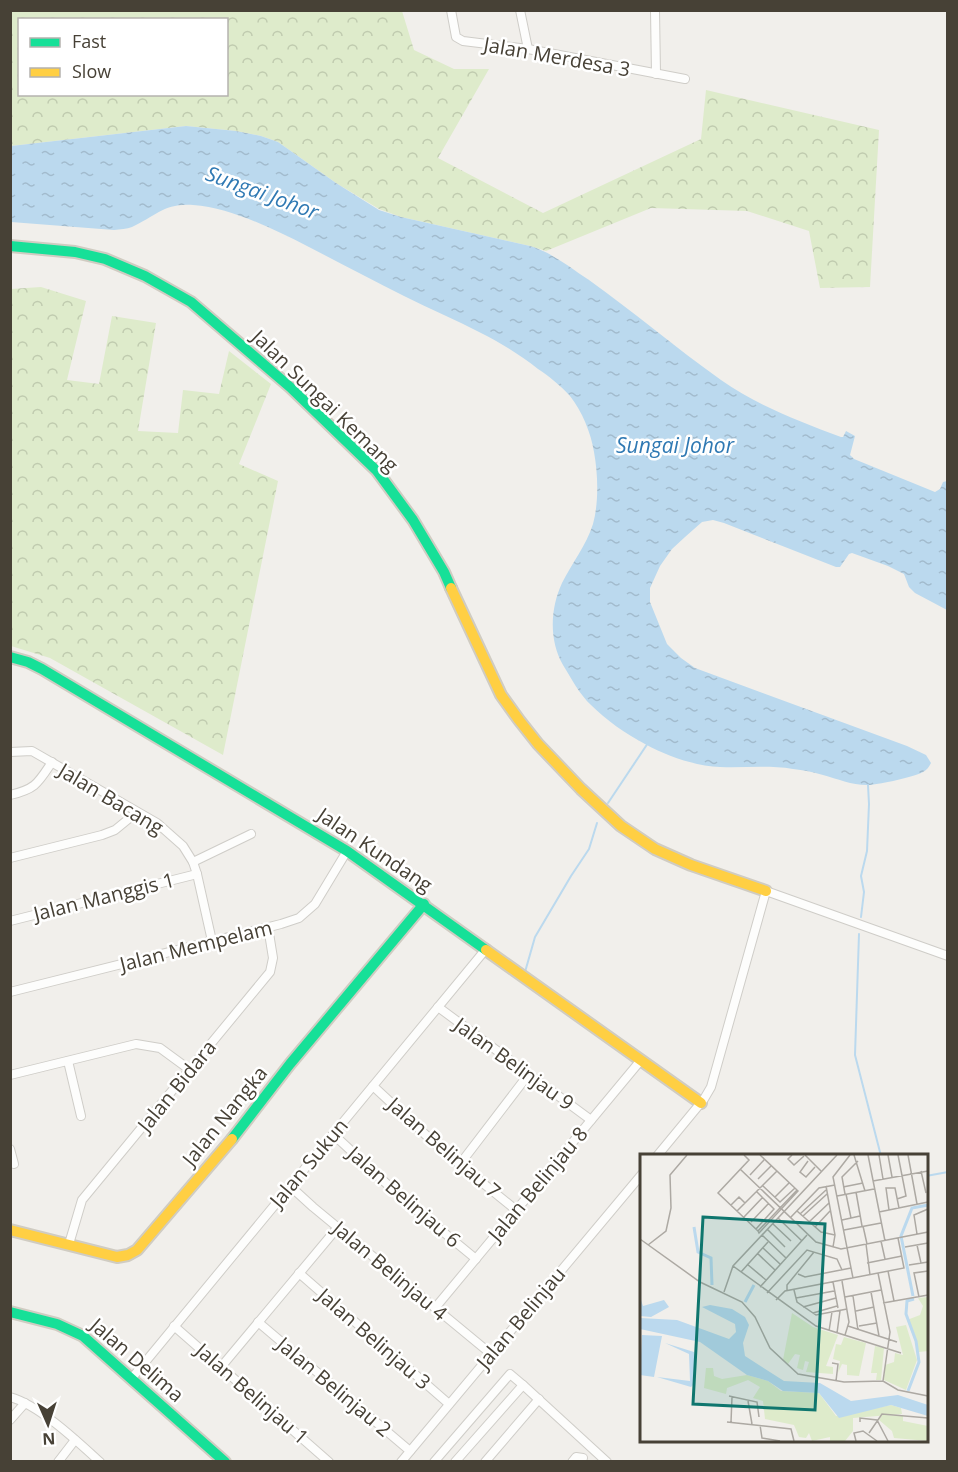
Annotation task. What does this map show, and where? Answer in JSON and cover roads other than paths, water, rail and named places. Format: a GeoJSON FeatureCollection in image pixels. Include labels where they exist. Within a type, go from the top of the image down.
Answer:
{"type":"FeatureCollection","features":[{"type":"Feature","properties":{"kind":"street","name":"Jalan Merdesa 3"},"geometry":{"type":"LineString","coordinates":[[451,10],[456,37],[459,40],[528,49],[685,79]]}},
{"type":"Feature","properties":{"kind":"street"},"geometry":{"type":"LineString","coordinates":[[520,10],[528,49]]}},
{"type":"Feature","properties":{"kind":"street"},"geometry":{"type":"LineString","coordinates":[[655,10],[656,74]]}},
{"type":"Feature","properties":{"kind":"street","name":"Jalan Sungai Kemang"},"geometry":{"type":"LineString","coordinates":[[10,246],[75,252],[105,259],[145,276],[200,309],[290,387],[377,471],[413,520],[444,572],[501,695],[512,712],[556,765],[619,825],[639,840],[666,855],[766,891]]}},
{"type":"Feature","properties":{"kind":"street","name":"Jalan Kundang"},"geometry":{"type":"LineString","coordinates":[[10,657],[42,669],[347,850],[701,1103]]}},
{"type":"Feature","properties":{"kind":"street","name":"Jalan Bacang"},"geometry":{"type":"LineString","coordinates":[[10,752],[32,751],[157,823],[183,846],[197,874],[212,941]]}},
{"type":"Feature","properties":{"kind":"street"},"geometry":{"type":"LineString","coordinates":[[10,795],[33,787],[52,762]]}},
{"type":"Feature","properties":{"kind":"street"},"geometry":{"type":"LineString","coordinates":[[10,858],[102,835],[115,830],[137,812]]}},
{"type":"Feature","properties":{"kind":"street"},"geometry":{"type":"LineString","coordinates":[[193,862],[251,834]]}},
{"type":"Feature","properties":{"kind":"street","name":"Jalan Mempelam"},"geometry":{"type":"LineString","coordinates":[[10,992],[299,918],[315,904],[347,850]]}},
{"type":"Feature","properties":{"kind":"street","name":"Jalan Manggis 1"},"geometry":{"type":"LineString","coordinates":[[10,921],[197,874]]}},
{"type":"Feature","properties":{"kind":"street"},"geometry":{"type":"LineString","coordinates":[[658,1154],[701,1103],[711,1087],[766,891],[948,956]]}},
{"type":"Feature","properties":{"kind":"street","name":"Jalan Nangka"},"geometry":{"type":"LineString","coordinates":[[10,1230],[117,1257],[137,1250],[424,904]]}},
{"type":"Feature","properties":{"kind":"street","name":"Jalan Bidara"},"geometry":{"type":"LineString","coordinates":[[69,1244],[82,1200],[270,972],[273,957],[268,927]]}},
{"type":"Feature","properties":{"kind":"street","name":"Jalan Sukun"},"geometry":{"type":"LineString","coordinates":[[132,1378],[486,948]]}},
{"type":"Feature","properties":{"kind":"street","name":"Jalan Belinjau 9"},"geometry":{"type":"LineString","coordinates":[[438,1007],[591,1120]]}},
{"type":"Feature","properties":{"kind":"street"},"geometry":{"type":"LineString","coordinates":[[10,1075],[136,1044],[160,1048],[190,1070]]}},
{"type":"Feature","properties":{"kind":"street","name":"Jalan Belinjau 8"},"geometry":{"type":"LineString","coordinates":[[435,1308],[641,1060]]}},
{"type":"Feature","properties":{"kind":"street"},"geometry":{"type":"LineString","coordinates":[[68,1061],[81,1116]]}},
{"type":"Feature","properties":{"kind":"street"},"geometry":{"type":"LineString","coordinates":[[460,1164],[528,1075]]}},
{"type":"Feature","properties":{"kind":"street","name":"Jalan Belinjau 7"},"geometry":{"type":"LineString","coordinates":[[373,1086],[460,1164],[516,1210]]}},
{"type":"Feature","properties":{"kind":"street","name":"Jalan Belinjau 6"},"geometry":{"type":"LineString","coordinates":[[333,1134],[402,1198],[476,1259]]}},
{"type":"Feature","properties":{"kind":"street"},"geometry":{"type":"LineString","coordinates":[[10,1149],[14,1164]]}},
{"type":"Feature","properties":{"kind":"street","name":"Jalan Belinjau"},"geometry":{"type":"LineString","coordinates":[[401,1461],[640,1176]]}},
{"type":"Feature","properties":{"kind":"street","name":"Jalan Belinjau 4"},"geometry":{"type":"LineString","coordinates":[[290,1186],[491,1354]]}},
{"type":"Feature","properties":{"kind":"street"},"geometry":{"type":"LineString","coordinates":[[221,1367],[338,1227]]}},
{"type":"Feature","properties":{"kind":"street","name":"Jalan Belinjau 3"},"geometry":{"type":"LineString","coordinates":[[299,1274],[450,1404]]}},
{"type":"Feature","properties":{"kind":"street","name":"Jalan Delima"},"geometry":{"type":"LineString","coordinates":[[10,1312],[63,1325],[74,1330],[102,1351],[225,1461]]}},
{"type":"Feature","properties":{"kind":"street","name":"Jalan Belinjau 2"},"geometry":{"type":"LineString","coordinates":[[258,1322],[410,1451]]}},
{"type":"Feature","properties":{"kind":"street","name":"Jalan Belinjau 1"},"geometry":{"type":"LineString","coordinates":[[174,1326],[329,1461]]}},
{"type":"Feature","properties":{"kind":"street"},"geometry":{"type":"LineString","coordinates":[[434,1461],[510,1374],[607,1461]]}},
{"type":"Feature","properties":{"kind":"street"},"geometry":{"type":"LineString","coordinates":[[455,1461],[523,1385]]}},
{"type":"Feature","properties":{"kind":"street"},"geometry":{"type":"LineString","coordinates":[[10,1397],[25,1403],[51,1420],[100,1461]]}},
{"type":"Feature","properties":{"kind":"street"},"geometry":{"type":"LineString","coordinates":[[485,1461],[539,1399]]}},
{"type":"Feature","properties":{"kind":"street"},"geometry":{"type":"LineString","coordinates":[[10,1420],[25,1403]]}},
{"type":"Feature","properties":{"kind":"street"},"geometry":{"type":"LineString","coordinates":[[58,1461],[75,1440]]}},
{"type":"Feature","properties":{"kind":"street"},"geometry":{"type":"LineString","coordinates":[[572,1461],[576,1457],[583,1458]]}},
{"type":"Feature","properties":{"kind":"water","name":"Sungai Johor"},"geometry":{"type":"Polygon","coordinates":[[[186,126],[236,131],[278,142],[379,210],[530,246],[546,252],[589,280],[735,389],[764,405],[810,425],[841,437],[846,431],[855,436],[850,455],[854,459],[935,492],[940,489],[943,482],[947,481],[947,610],[915,593],[909,587],[904,574],[888,566],[852,553],[840,567],[836,567],[713,520],[702,522],[672,549],[660,566],[650,588],[650,602],[667,644],[695,668],[907,746],[926,755],[931,763],[928,768],[919,774],[905,778],[864,785],[797,769],[701,765],[662,753],[645,744],[616,726],[591,705],[579,691],[558,655],[553,635],[553,614],[562,583],[587,540],[593,524],[597,479],[593,445],[582,415],[570,396],[546,375],[503,345],[280,233],[222,210],[193,205],[175,206],[132,227],[114,230],[11,222],[11,146],[186,126]]]}},
{"type":"Feature","properties":{"kind":"waterway"},"geometry":{"type":"LineString","coordinates":[[608,803],[648,743]]}},
{"type":"Feature","properties":{"kind":"waterway"},"geometry":{"type":"LineString","coordinates":[[861,917],[864,892],[861,876],[867,851],[868,785]]}},
{"type":"Feature","properties":{"kind":"waterway"},"geometry":{"type":"LineString","coordinates":[[525,972],[535,937],[589,849],[597,823]]}},
{"type":"Feature","properties":{"kind":"waterway"},"geometry":{"type":"LineString","coordinates":[[859,934],[855,1055],[880,1154]]}},
{"type":"Feature","properties":{"kind":"waterway"},"geometry":{"type":"LineString","coordinates":[[928,1176],[948,1172]]}}]}
